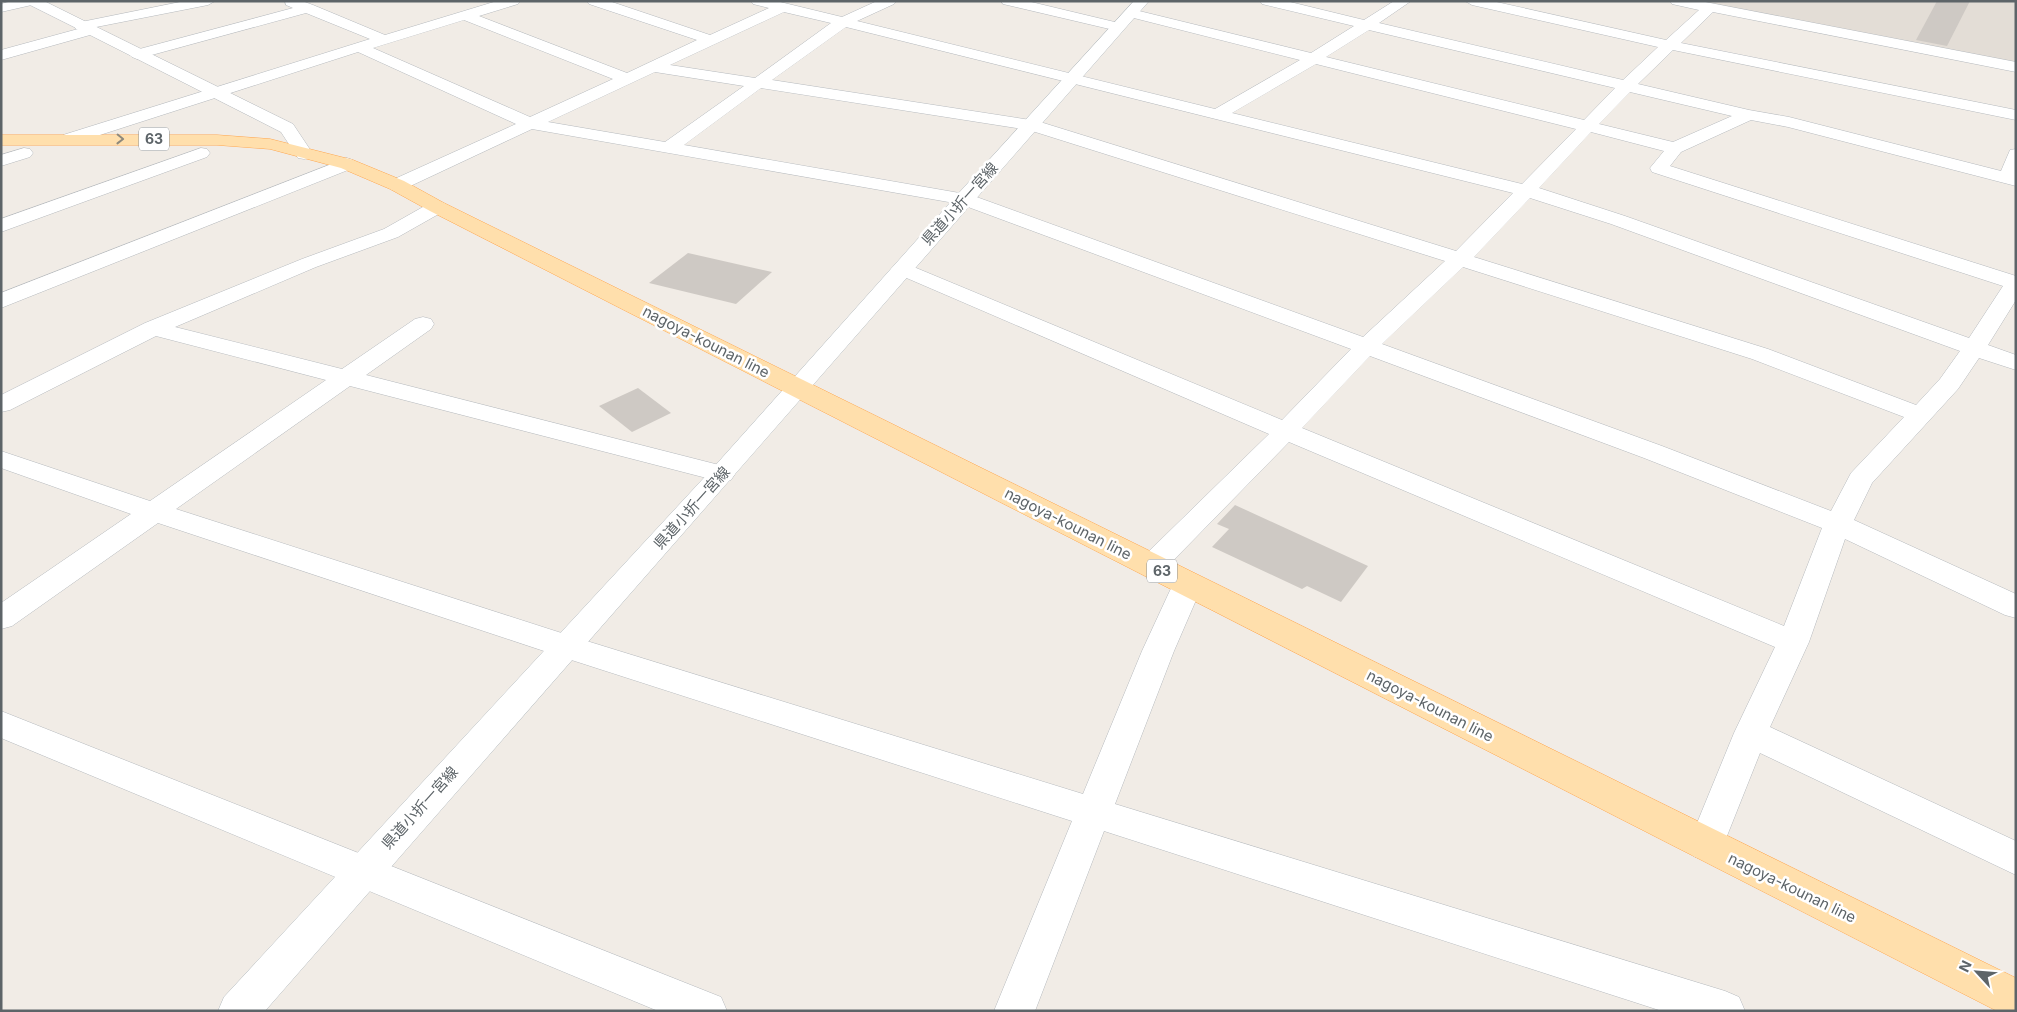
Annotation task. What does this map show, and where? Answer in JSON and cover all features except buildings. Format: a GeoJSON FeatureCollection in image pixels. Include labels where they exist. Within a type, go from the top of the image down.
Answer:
{"type":"FeatureCollection","features":[{"type":"Feature","properties":{"kind":"main road","name":"nagoya-kounan line"},"geometry":{"type":"LineString","coordinates":[[1,140],[218,140],[270,144],[346,164],[397,185],[437,207],[1151,566],[2016,999]]}},
{"type":"Feature","properties":{"kind":"main road","name":"nagoya-kounan line"},"geometry":{"type":"LineString","coordinates":[[1,154],[304,154]]}},
{"type":"Feature","properties":{"kind":"street"},"geometry":{"type":"LineString","coordinates":[[1,8],[32,1],[287,128],[304,154]]}},
{"type":"Feature","properties":{"kind":"street"},"geometry":{"type":"LineString","coordinates":[[1,55],[86,28],[208,1]]}},
{"type":"Feature","properties":{"kind":"street"},"geometry":{"type":"LineString","coordinates":[[290,1],[385,40]]}},
{"type":"Feature","properties":{"kind":"street"},"geometry":{"type":"LineString","coordinates":[[594,1],[711,40]]}},
{"type":"Feature","properties":{"kind":"street"},"geometry":{"type":"LineString","coordinates":[[668,148],[843,22],[889,1]]}},
{"type":"Feature","properties":{"kind":"street"},"geometry":{"type":"LineString","coordinates":[[1008,1],[1130,14],[1675,148]]}},
{"type":"Feature","properties":{"kind":"street"},"geometry":{"type":"LineString","coordinates":[[1267,1],[1749,115],[1789,122],[2012,179],[2016,154]]}},
{"type":"Feature","properties":{"kind":"street"},"geometry":{"type":"LineString","coordinates":[[1216,115],[1314,58],[1404,1]]}},
{"type":"Feature","properties":{"kind":"street"},"geometry":{"type":"LineString","coordinates":[[1472,1],[1669,45],[2016,115]]}},
{"type":"Feature","properties":{"kind":"street"},"geometry":{"type":"LineString","coordinates":[[1678,1],[2016,68]]}},
{"type":"Feature","properties":{"kind":"street"},"geometry":{"type":"LineString","coordinates":[[69,139],[506,2]]}},
{"type":"Feature","properties":{"kind":"street"},"geometry":{"type":"LineString","coordinates":[[397,185],[711,40],[767,3],[1525,190],[1618,220],[2016,363]]}},
{"type":"Feature","properties":{"kind":"street"},"geometry":{"type":"LineString","coordinates":[[1151,566],[1234,486],[1367,346],[1459,259],[1627,85],[1710,7]]}},
{"type":"Feature","properties":{"kind":"street"},"geometry":{"type":"LineString","coordinates":[[137,54],[308,8]]}},
{"type":"Feature","properties":{"kind":"street","name":"県道小折一宮線"},"geometry":{"type":"LineString","coordinates":[[238,1011],[722,474],[1130,14]]}},
{"type":"Feature","properties":{"kind":"street"},"geometry":{"type":"LineString","coordinates":[[466,16],[628,79]]}},
{"type":"Feature","properties":{"kind":"street"},"geometry":{"type":"LineString","coordinates":[[359,47],[531,124],[964,199],[1635,445],[1838,524],[2016,607]]}},
{"type":"Feature","properties":{"kind":"street"},"geometry":{"type":"LineString","coordinates":[[654,66],[1031,125],[1760,354],[1920,415]]}},
{"type":"Feature","properties":{"kind":"street"},"geometry":{"type":"LineString","coordinates":[[1706,845],[1751,733],[1793,642],[1838,524],[1860,479],[1949,384],[2010,291],[2016,285],[1659,168],[1675,148],[1749,115]]}},
{"type":"Feature","properties":{"kind":"street"},"geometry":{"type":"LineString","coordinates":[[1,161],[24,153]]}},
{"type":"Feature","properties":{"kind":"street"},"geometry":{"type":"LineString","coordinates":[[1,226],[201,153]]}},
{"type":"Feature","properties":{"kind":"street"},"geometry":{"type":"LineString","coordinates":[[1,301],[346,164]]}},
{"type":"Feature","properties":{"kind":"street"},"geometry":{"type":"LineString","coordinates":[[1,405],[152,328],[300,266],[391,233],[437,207]]}},
{"type":"Feature","properties":{"kind":"street"},"geometry":{"type":"LineString","coordinates":[[902,269],[1088,349],[1793,642]]}},
{"type":"Feature","properties":{"kind":"street"},"geometry":{"type":"LineString","coordinates":[[1,618],[423,324]]}},
{"type":"Feature","properties":{"kind":"street"},"geometry":{"type":"LineString","coordinates":[[152,328],[722,474]]}},
{"type":"Feature","properties":{"kind":"street"},"geometry":{"type":"LineString","coordinates":[[1,459],[155,512],[567,646],[1725,1011]]}},
{"type":"Feature","properties":{"kind":"street"},"geometry":{"type":"LineString","coordinates":[[1014,1011],[1158,651],[1188,584]]}},
{"type":"Feature","properties":{"kind":"street"},"geometry":{"type":"LineString","coordinates":[[1,724],[708,1011]]}},
{"type":"Feature","properties":{"kind":"street"},"geometry":{"type":"LineString","coordinates":[[1751,733],[2016,859]]}},
{"type":"Feature","properties":{"kind":"shaded area"},"geometry":{"type":"Polygon","coordinates":[[[1692,1],[2016,1],[2016,64],[1692,1]]]}}]}
